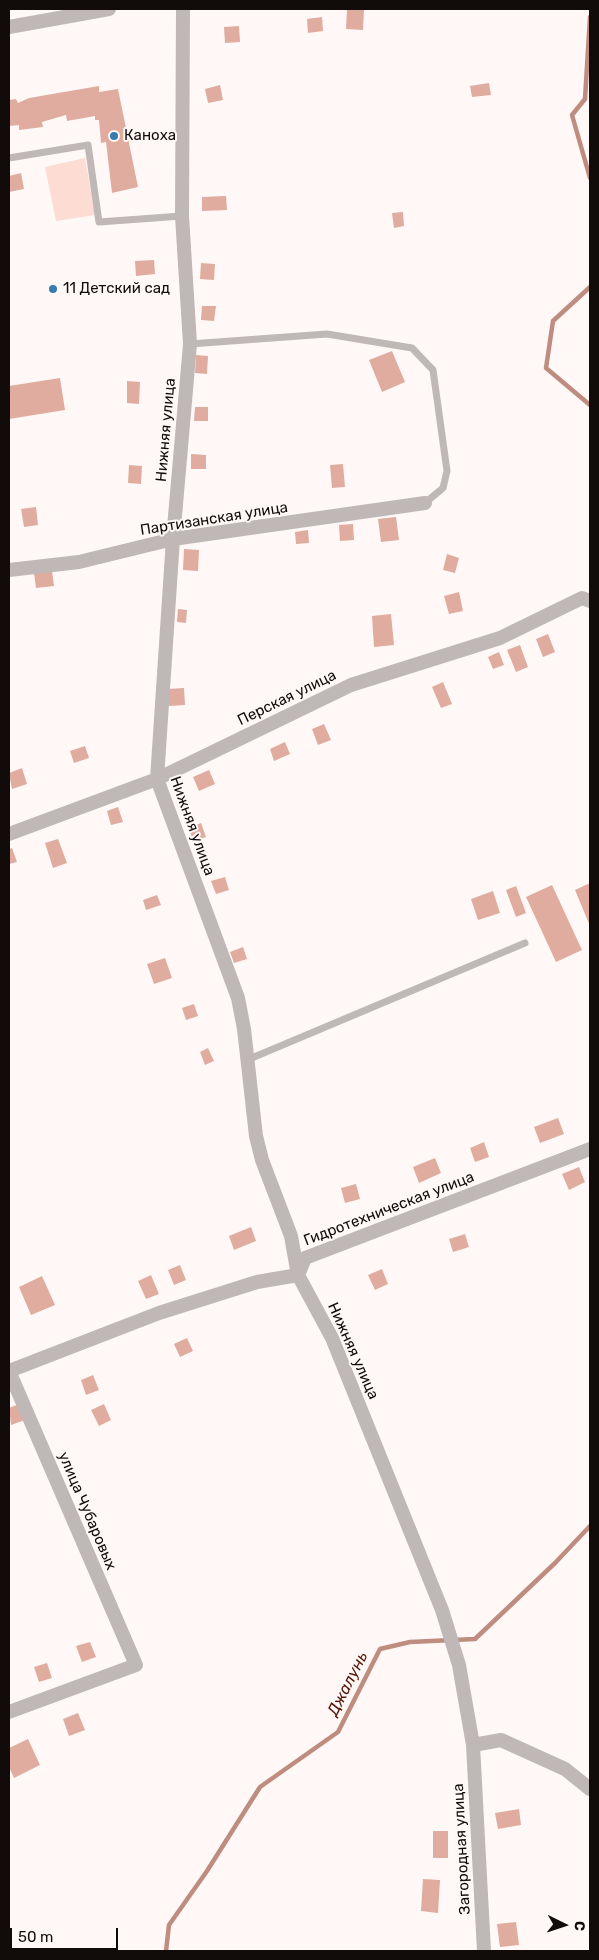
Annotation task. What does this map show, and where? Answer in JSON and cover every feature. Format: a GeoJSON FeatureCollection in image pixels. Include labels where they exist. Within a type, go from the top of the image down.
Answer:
{"type":"FeatureCollection","features":[{"type":"Feature","properties":{"kind":"street"},"geometry":{"type":"LineString","coordinates":[[9,27],[109,9]]}},
{"type":"Feature","properties":{"kind":"street","name":"Нижняя улица"},"geometry":{"type":"LineString","coordinates":[[183,9],[182,216],[190,344],[172,539],[157,779],[238,998],[244,1029],[256,1136],[262,1160],[292,1236],[298,1276],[332,1338],[442,1610],[459,1665]]}},
{"type":"Feature","properties":{"kind":"street","name":"Партизанская улица"},"geometry":{"type":"LineString","coordinates":[[9,570],[79,562],[172,539],[425,503]]}},
{"type":"Feature","properties":{"kind":"street","name":"Перская улица"},"geometry":{"type":"LineString","coordinates":[[9,834],[157,779],[351,685],[500,638],[586,600]]}},
{"type":"Feature","properties":{"kind":"street","name":"Гидротехническая улица"},"geometry":{"type":"LineString","coordinates":[[298,1276],[305,1258],[590,1150]]}},
{"type":"Feature","properties":{"kind":"street"},"geometry":{"type":"LineString","coordinates":[[9,1371],[159,1313],[257,1282],[298,1276]]}},
{"type":"Feature","properties":{"kind":"street","name":"улица Чубаровых"},"geometry":{"type":"LineString","coordinates":[[9,1371],[136,1665],[9,1712]]}},
{"type":"Feature","properties":{"kind":"street","name":"Загородная улица"},"geometry":{"type":"LineString","coordinates":[[459,1665],[473,1745],[484,1951]]}},
{"type":"Feature","properties":{"kind":"street"},"geometry":{"type":"LineString","coordinates":[[473,1745],[501,1740],[565,1769],[590,1789]]}},
{"type":"Feature","properties":{"kind":"lane"},"geometry":{"type":"LineString","coordinates":[[9,158],[88,145],[99,222],[182,216]]}},
{"type":"Feature","properties":{"kind":"lane"},"geometry":{"type":"LineString","coordinates":[[190,344],[327,334],[412,348],[433,370],[447,471],[443,488],[425,503]]}},
{"type":"Feature","properties":{"kind":"lane"},"geometry":{"type":"LineString","coordinates":[[247,1060],[525,943]]}},
{"type":"Feature","properties":{"kind":"shaded area"},"geometry":{"type":"Polygon","coordinates":[[[85,158],[95,215],[56,221],[45,167],[85,158]]]}},
{"type":"Feature","properties":{"kind":"building"},"geometry":{"type":"Polygon","coordinates":[[[347,9],[364,9],[363,30],[346,29],[347,9]]]}},
{"type":"Feature","properties":{"kind":"building"},"geometry":{"type":"Polygon","coordinates":[[[322,17],[323,31],[308,33],[307,19],[322,17]]]}},
{"type":"Feature","properties":{"kind":"building"},"geometry":{"type":"Polygon","coordinates":[[[239,26],[240,42],[225,43],[224,27],[239,26]]]}},
{"type":"Feature","properties":{"kind":"building"},"geometry":{"type":"Polygon","coordinates":[[[489,83],[491,95],[472,97],[470,86],[489,83]]]}},
{"type":"Feature","properties":{"kind":"building"},"geometry":{"type":"Polygon","coordinates":[[[220,85],[223,100],[208,103],[205,89],[220,85]]]}},
{"type":"Feature","properties":{"kind":"building","name":"Каноха"},"geometry":{"type":"Polygon","coordinates":[[[99,86],[99,92],[118,89],[138,187],[112,193],[106,142],[101,143],[99,120],[95,120],[95,116],[67,121],[66,115],[42,122],[43,127],[19,130],[19,125],[9,126],[9,100],[16,99],[18,103],[29,98],[99,86]]]}},
{"type":"Feature","properties":{"kind":"building"},"geometry":{"type":"Polygon","coordinates":[[[21,173],[24,189],[9,192],[9,176],[21,173]]]}},
{"type":"Feature","properties":{"kind":"building"},"geometry":{"type":"Polygon","coordinates":[[[226,196],[227,210],[202,211],[202,197],[226,196]]]}},
{"type":"Feature","properties":{"kind":"building"},"geometry":{"type":"Polygon","coordinates":[[[403,212],[404,226],[394,228],[392,213],[403,212]]]}},
{"type":"Feature","properties":{"kind":"building"},"geometry":{"type":"Polygon","coordinates":[[[154,260],[155,274],[136,276],[135,261],[154,260]]]}},
{"type":"Feature","properties":{"kind":"building"},"geometry":{"type":"Polygon","coordinates":[[[201,263],[215,264],[214,280],[200,279],[201,263]]]}},
{"type":"Feature","properties":{"kind":"building"},"geometry":{"type":"Polygon","coordinates":[[[202,306],[216,306],[214,321],[201,320],[202,306]]]}},
{"type":"Feature","properties":{"kind":"building"},"geometry":{"type":"Polygon","coordinates":[[[392,351],[405,382],[382,392],[369,360],[392,351]]]}},
{"type":"Feature","properties":{"kind":"building"},"geometry":{"type":"Polygon","coordinates":[[[196,355],[208,356],[207,374],[195,373],[196,355]]]}},
{"type":"Feature","properties":{"kind":"building"},"geometry":{"type":"Polygon","coordinates":[[[60,378],[65,410],[9,419],[9,386],[60,378]]]}},
{"type":"Feature","properties":{"kind":"building"},"geometry":{"type":"Polygon","coordinates":[[[127,381],[140,382],[139,404],[127,403],[127,381]]]}},
{"type":"Feature","properties":{"kind":"building"},"geometry":{"type":"Polygon","coordinates":[[[195,407],[208,407],[208,421],[194,421],[195,407]]]}},
{"type":"Feature","properties":{"kind":"building"},"geometry":{"type":"Polygon","coordinates":[[[191,454],[206,455],[206,469],[191,469],[191,454]]]}},
{"type":"Feature","properties":{"kind":"building"},"geometry":{"type":"Polygon","coordinates":[[[343,464],[345,487],[332,488],[330,465],[343,464]]]}},
{"type":"Feature","properties":{"kind":"building"},"geometry":{"type":"Polygon","coordinates":[[[129,465],[142,466],[141,484],[128,483],[129,465]]]}},
{"type":"Feature","properties":{"kind":"building"},"geometry":{"type":"Polygon","coordinates":[[[36,507],[38,525],[24,527],[21,509],[36,507]]]}},
{"type":"Feature","properties":{"kind":"building"},"geometry":{"type":"Polygon","coordinates":[[[396,517],[399,540],[381,542],[378,519],[396,517]]]}},
{"type":"Feature","properties":{"kind":"building"},"geometry":{"type":"Polygon","coordinates":[[[353,524],[354,540],[340,541],[339,525],[353,524]]]}},
{"type":"Feature","properties":{"kind":"building"},"geometry":{"type":"Polygon","coordinates":[[[308,530],[309,543],[296,544],[295,532],[308,530]]]}},
{"type":"Feature","properties":{"kind":"building"},"geometry":{"type":"Polygon","coordinates":[[[184,549],[199,550],[198,571],[183,570],[184,549]]]}},
{"type":"Feature","properties":{"kind":"building"},"geometry":{"type":"Polygon","coordinates":[[[447,554],[459,558],[455,573],[443,570],[447,554]]]}},
{"type":"Feature","properties":{"kind":"building"},"geometry":{"type":"Polygon","coordinates":[[[52,571],[54,586],[36,588],[34,573],[52,571]]]}},
{"type":"Feature","properties":{"kind":"building"},"geometry":{"type":"Polygon","coordinates":[[[459,592],[463,611],[449,614],[444,596],[459,592]]]}},
{"type":"Feature","properties":{"kind":"building"},"geometry":{"type":"Polygon","coordinates":[[[178,609],[187,610],[186,623],[177,622],[178,609]]]}},
{"type":"Feature","properties":{"kind":"building"},"geometry":{"type":"Polygon","coordinates":[[[391,614],[394,645],[374,647],[372,616],[391,614]]]}},
{"type":"Feature","properties":{"kind":"building"},"geometry":{"type":"Polygon","coordinates":[[[548,634],[555,652],[543,657],[536,639],[548,634]]]}},
{"type":"Feature","properties":{"kind":"building"},"geometry":{"type":"Polygon","coordinates":[[[520,645],[528,667],[516,672],[507,650],[520,645]]]}},
{"type":"Feature","properties":{"kind":"building"},"geometry":{"type":"Polygon","coordinates":[[[499,652],[504,665],[493,669],[488,657],[499,652]]]}},
{"type":"Feature","properties":{"kind":"building"},"geometry":{"type":"Polygon","coordinates":[[[443,682],[452,704],[441,708],[432,687],[443,682]]]}},
{"type":"Feature","properties":{"kind":"building"},"geometry":{"type":"Polygon","coordinates":[[[184,688],[185,705],[169,706],[168,689],[184,688]]]}},
{"type":"Feature","properties":{"kind":"building"},"geometry":{"type":"Polygon","coordinates":[[[324,724],[331,740],[318,745],[312,729],[324,724]]]}},
{"type":"Feature","properties":{"kind":"building"},"geometry":{"type":"Polygon","coordinates":[[[285,742],[290,754],[274,761],[270,749],[285,742]]]}},
{"type":"Feature","properties":{"kind":"building"},"geometry":{"type":"Polygon","coordinates":[[[85,746],[89,758],[74,763],[70,751],[85,746]]]}},
{"type":"Feature","properties":{"kind":"building"},"geometry":{"type":"Polygon","coordinates":[[[22,768],[27,784],[12,789],[9,773],[22,768]]]}},
{"type":"Feature","properties":{"kind":"building"},"geometry":{"type":"Polygon","coordinates":[[[209,770],[215,784],[199,791],[193,777],[209,770]]]}},
{"type":"Feature","properties":{"kind":"building"},"geometry":{"type":"Polygon","coordinates":[[[118,807],[123,822],[111,825],[107,811],[118,807]]]}},
{"type":"Feature","properties":{"kind":"building"},"geometry":{"type":"Polygon","coordinates":[[[201,823],[206,837],[193,841],[189,828],[201,823]]]}},
{"type":"Feature","properties":{"kind":"building"},"geometry":{"type":"Polygon","coordinates":[[[58,839],[67,863],[53,868],[45,843],[58,839]]]}},
{"type":"Feature","properties":{"kind":"building"},"geometry":{"type":"Polygon","coordinates":[[[12,848],[17,862],[9,864],[9,849],[12,848]]]}},
{"type":"Feature","properties":{"kind":"building"},"geometry":{"type":"Polygon","coordinates":[[[225,877],[229,890],[216,894],[211,881],[225,877]]]}},
{"type":"Feature","properties":{"kind":"building"},"geometry":{"type":"Polygon","coordinates":[[[590,883],[590,926],[575,890],[590,883]]]}},
{"type":"Feature","properties":{"kind":"building"},"geometry":{"type":"Polygon","coordinates":[[[552,885],[582,950],[556,962],[526,897],[552,885]]]}},
{"type":"Feature","properties":{"kind":"building"},"geometry":{"type":"Polygon","coordinates":[[[516,886],[526,913],[516,917],[506,890],[516,886]]]}},
{"type":"Feature","properties":{"kind":"building"},"geometry":{"type":"Polygon","coordinates":[[[493,891],[500,913],[478,920],[471,899],[493,891]]]}},
{"type":"Feature","properties":{"kind":"building"},"geometry":{"type":"Polygon","coordinates":[[[157,895],[161,905],[146,910],[143,900],[157,895]]]}},
{"type":"Feature","properties":{"kind":"building"},"geometry":{"type":"Polygon","coordinates":[[[243,947],[247,959],[234,963],[230,952],[243,947]]]}},
{"type":"Feature","properties":{"kind":"building"},"geometry":{"type":"Polygon","coordinates":[[[165,958],[172,978],[154,984],[147,964],[165,958]]]}},
{"type":"Feature","properties":{"kind":"building"},"geometry":{"type":"Polygon","coordinates":[[[194,1004],[198,1016],[186,1020],[182,1008],[194,1004]]]}},
{"type":"Feature","properties":{"kind":"building"},"geometry":{"type":"Polygon","coordinates":[[[208,1048],[214,1061],[205,1065],[200,1052],[208,1048]]]}},
{"type":"Feature","properties":{"kind":"building"},"geometry":{"type":"Polygon","coordinates":[[[558,1118],[564,1134],[540,1143],[534,1127],[558,1118]]]}},
{"type":"Feature","properties":{"kind":"building"},"geometry":{"type":"Polygon","coordinates":[[[484,1142],[489,1157],[475,1162],[470,1148],[484,1142]]]}},
{"type":"Feature","properties":{"kind":"building"},"geometry":{"type":"Polygon","coordinates":[[[435,1158],[441,1173],[419,1183],[413,1167],[435,1158]]]}},
{"type":"Feature","properties":{"kind":"building"},"geometry":{"type":"Polygon","coordinates":[[[579,1167],[585,1182],[569,1190],[562,1174],[579,1167]]]}},
{"type":"Feature","properties":{"kind":"building"},"geometry":{"type":"Polygon","coordinates":[[[356,1184],[360,1199],[345,1203],[341,1188],[356,1184]]]}},
{"type":"Feature","properties":{"kind":"building"},"geometry":{"type":"Polygon","coordinates":[[[251,1227],[256,1241],[234,1250],[229,1236],[251,1227]]]}},
{"type":"Feature","properties":{"kind":"building"},"geometry":{"type":"Polygon","coordinates":[[[465,1234],[469,1247],[453,1252],[449,1239],[465,1234]]]}},
{"type":"Feature","properties":{"kind":"building"},"geometry":{"type":"Polygon","coordinates":[[[180,1265],[186,1280],[174,1285],[168,1270],[180,1265]]]}},
{"type":"Feature","properties":{"kind":"building"},"geometry":{"type":"Polygon","coordinates":[[[382,1269],[388,1284],[375,1290],[368,1275],[382,1269]]]}},
{"type":"Feature","properties":{"kind":"building"},"geometry":{"type":"Polygon","coordinates":[[[151,1275],[159,1294],[146,1299],[138,1281],[151,1275]]]}},
{"type":"Feature","properties":{"kind":"building"},"geometry":{"type":"Polygon","coordinates":[[[42,1276],[55,1305],[31,1315],[19,1287],[42,1276]]]}},
{"type":"Feature","properties":{"kind":"building"},"geometry":{"type":"Polygon","coordinates":[[[187,1338],[193,1351],[180,1357],[174,1344],[187,1338]]]}},
{"type":"Feature","properties":{"kind":"building"},"geometry":{"type":"Polygon","coordinates":[[[93,1375],[99,1390],[86,1395],[81,1380],[93,1375]]]}},
{"type":"Feature","properties":{"kind":"building"},"geometry":{"type":"Polygon","coordinates":[[[19,1404],[25,1420],[11,1425],[9,1408],[19,1404]]]}},
{"type":"Feature","properties":{"kind":"building"},"geometry":{"type":"Polygon","coordinates":[[[104,1404],[111,1420],[99,1426],[91,1410],[104,1404]]]}},
{"type":"Feature","properties":{"kind":"building"},"geometry":{"type":"Polygon","coordinates":[[[90,1642],[96,1657],[82,1662],[76,1646],[90,1642]]]}},
{"type":"Feature","properties":{"kind":"building"},"geometry":{"type":"Polygon","coordinates":[[[47,1663],[52,1678],[39,1682],[34,1667],[47,1663]]]}},
{"type":"Feature","properties":{"kind":"building"},"geometry":{"type":"Polygon","coordinates":[[[78,1713],[85,1730],[69,1736],[63,1719],[78,1713]]]}},
{"type":"Feature","properties":{"kind":"building"},"geometry":{"type":"Polygon","coordinates":[[[28,1739],[40,1765],[14,1778],[9,1767],[9,1748],[28,1739]]]}},
{"type":"Feature","properties":{"kind":"building"},"geometry":{"type":"Polygon","coordinates":[[[519,1809],[521,1825],[498,1829],[495,1813],[519,1809]]]}},
{"type":"Feature","properties":{"kind":"building"},"geometry":{"type":"Polygon","coordinates":[[[433,1831],[448,1831],[448,1858],[433,1858],[433,1831]]]}},
{"type":"Feature","properties":{"kind":"building"},"geometry":{"type":"Polygon","coordinates":[[[423,1879],[440,1880],[438,1913],[421,1911],[423,1879]]]}},
{"type":"Feature","properties":{"kind":"building"},"geometry":{"type":"Polygon","coordinates":[[[516,1922],[519,1945],[500,1947],[497,1924],[516,1922]]]}},
{"type":"Feature","properties":{"kind":"waterway","name":"Джалунь"},"geometry":{"type":"LineString","coordinates":[[590,17],[585,99],[572,115],[590,178]]}},
{"type":"Feature","properties":{"kind":"waterway","name":"Джалунь"},"geometry":{"type":"LineString","coordinates":[[590,287],[553,321],[546,368],[590,405]]}},
{"type":"Feature","properties":{"kind":"waterway","name":"Джалунь"},"geometry":{"type":"LineString","coordinates":[[166,1951],[169,1925],[207,1871],[260,1787],[338,1732],[380,1649],[410,1642],[475,1639],[555,1563],[590,1526]]}},
{"type":"Feature","properties":{"kind":"place","name":"Каноха"},"geometry":{"type":"Point","coordinates":[114,136]}},
{"type":"Feature","properties":{"kind":"place","name":"11 Детский сад"},"geometry":{"type":"Point","coordinates":[53,289]}}]}
